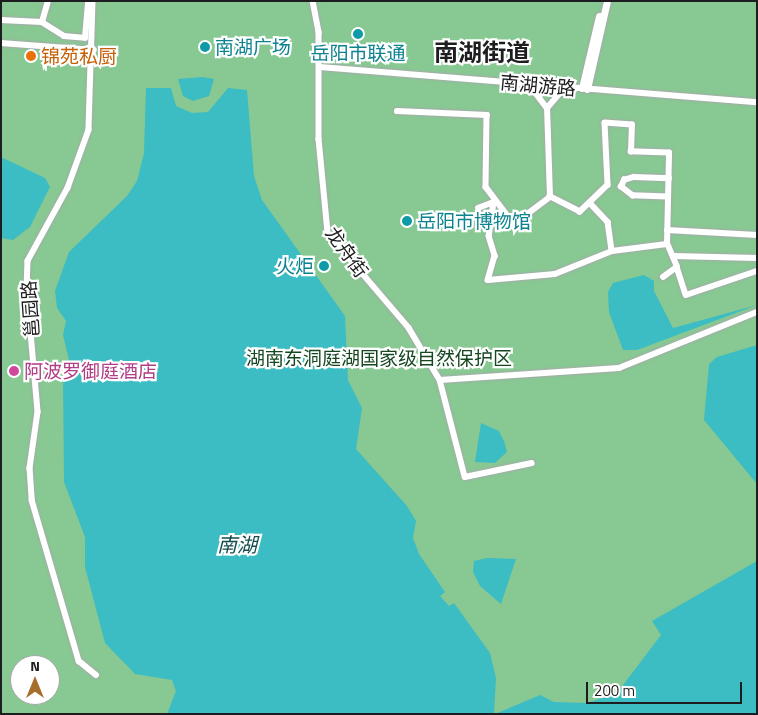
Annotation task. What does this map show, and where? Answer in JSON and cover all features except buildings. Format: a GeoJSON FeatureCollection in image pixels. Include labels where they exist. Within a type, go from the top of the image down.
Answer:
{"type":"FeatureCollection","features":[{"type":"Feature","properties":{"kind":"main road"},"geometry":{"type":"LineString","coordinates":[[584,88],[603,1]]}},
{"type":"Feature","properties":{"kind":"main road"},"geometry":{"type":"LineString","coordinates":[[584,88],[607,1]]}},
{"type":"Feature","properties":{"kind":"street"},"geometry":{"type":"LineString","coordinates":[[42,22],[48,1]]}},
{"type":"Feature","properties":{"kind":"street"},"geometry":{"type":"LineString","coordinates":[[1,20],[42,22],[64,36],[85,38],[88,1]]}},
{"type":"Feature","properties":{"kind":"street","name":"邕园路"},"geometry":{"type":"LineString","coordinates":[[93,1],[94,50],[89,130],[68,188],[28,261],[27,288],[38,412],[30,468],[32,500],[79,661],[96,675]]}},
{"type":"Feature","properties":{"kind":"street","name":"龙舟街"},"geometry":{"type":"LineString","coordinates":[[313,1],[320,67],[319,148],[328,233],[409,328],[440,380],[465,477],[532,463]]}},
{"type":"Feature","properties":{"kind":"street"},"geometry":{"type":"LineString","coordinates":[[1,43],[94,50]]}},
{"type":"Feature","properties":{"kind":"street","name":"南湖游路"},"geometry":{"type":"LineString","coordinates":[[320,67],[757,102]]}},
{"type":"Feature","properties":{"kind":"street"},"geometry":{"type":"LineString","coordinates":[[530,84],[547,108],[550,197]]}},
{"type":"Feature","properties":{"kind":"street"},"geometry":{"type":"LineString","coordinates":[[547,108],[565,87]]}},
{"type":"Feature","properties":{"kind":"street"},"geometry":{"type":"LineString","coordinates":[[397,111],[487,115],[486,187],[494,202],[514,224],[550,197]]}},
{"type":"Feature","properties":{"kind":"street"},"geometry":{"type":"LineString","coordinates":[[550,197],[580,212],[591,204],[608,185],[605,122],[632,125],[632,152],[669,153],[667,244],[686,295],[757,271]]}},
{"type":"Feature","properties":{"kind":"street"},"geometry":{"type":"LineString","coordinates":[[668,197],[632,196],[621,187],[624,180],[634,177],[669,178]]}},
{"type":"Feature","properties":{"kind":"street"},"geometry":{"type":"LineString","coordinates":[[478,208],[494,202]]}},
{"type":"Feature","properties":{"kind":"street"},"geometry":{"type":"LineString","coordinates":[[494,202],[489,236],[495,256],[488,280],[555,274],[612,250],[667,244]]}},
{"type":"Feature","properties":{"kind":"street"},"geometry":{"type":"LineString","coordinates":[[591,204],[608,222],[612,250]]}},
{"type":"Feature","properties":{"kind":"street"},"geometry":{"type":"LineString","coordinates":[[668,230],[757,236]]}},
{"type":"Feature","properties":{"kind":"street"},"geometry":{"type":"LineString","coordinates":[[673,256],[757,258]]}},
{"type":"Feature","properties":{"kind":"street"},"geometry":{"type":"LineString","coordinates":[[663,277],[676,267]]}},
{"type":"Feature","properties":{"kind":"street"},"geometry":{"type":"LineString","coordinates":[[440,380],[619,368],[757,312]]}},
{"type":"Feature","properties":{"kind":"green space","name":"湖南东洞庭湖国家级自然保护区"},"geometry":{"type":"Polygon","coordinates":[[[1,1],[757,1],[757,714],[1,714],[1,1]]]}},
{"type":"Feature","properties":{"kind":"water"},"geometry":{"type":"Polygon","coordinates":[[[203,77],[214,79],[209,96],[193,101],[183,96],[178,79],[203,77]]]}},
{"type":"Feature","properties":{"kind":"water","name":"南湖"},"geometry":{"type":"Polygon","coordinates":[[[146,88],[171,88],[176,106],[192,113],[208,112],[228,88],[247,90],[254,176],[262,200],[345,316],[348,380],[362,408],[356,449],[407,506],[416,521],[413,538],[419,554],[445,592],[440,596],[449,606],[454,603],[490,653],[496,678],[494,714],[167,714],[176,691],[172,680],[135,674],[105,643],[85,567],[85,537],[64,482],[63,379],[67,378],[70,364],[63,335],[66,321],[57,308],[55,291],[69,252],[127,196],[137,181],[144,153],[146,88]]]}},
{"type":"Feature","properties":{"kind":"water"},"geometry":{"type":"Polygon","coordinates":[[[1,157],[45,178],[50,187],[30,227],[13,240],[1,238],[1,157]]]}},
{"type":"Feature","properties":{"kind":"water"},"geometry":{"type":"Polygon","coordinates":[[[644,275],[654,281],[654,291],[673,328],[757,305],[637,350],[623,350],[609,312],[608,292],[613,283],[644,275]]]}},
{"type":"Feature","properties":{"kind":"water"},"geometry":{"type":"Polygon","coordinates":[[[757,345],[757,484],[704,420],[709,364],[717,357],[757,345]]]}},
{"type":"Feature","properties":{"kind":"water"},"geometry":{"type":"Polygon","coordinates":[[[481,423],[499,431],[504,441],[507,452],[495,463],[475,462],[481,423]]]}},
{"type":"Feature","properties":{"kind":"water"},"geometry":{"type":"Polygon","coordinates":[[[487,558],[516,559],[501,604],[480,586],[473,572],[474,561],[487,558]]]}},
{"type":"Feature","properties":{"kind":"water"},"geometry":{"type":"Polygon","coordinates":[[[757,561],[757,714],[495,714],[540,695],[554,702],[587,703],[617,693],[661,635],[652,621],[757,561]]]}},
{"type":"Feature","properties":{"kind":"place","name":"岳阳市联通"},"geometry":{"type":"Point","coordinates":[358,34]}},
{"type":"Feature","properties":{"kind":"place","name":"南湖广场"},"geometry":{"type":"Point","coordinates":[205,47]}},
{"type":"Feature","properties":{"kind":"place","name":"锦苑私厨"},"geometry":{"type":"Point","coordinates":[31,56]}},
{"type":"Feature","properties":{"kind":"place","name":"岳阳市博物馆"},"geometry":{"type":"Point","coordinates":[407,221]}},
{"type":"Feature","properties":{"kind":"place","name":"火炬"},"geometry":{"type":"Point","coordinates":[324,266]}},
{"type":"Feature","properties":{"kind":"place","name":"阿波罗御庭酒店"},"geometry":{"type":"Point","coordinates":[14,371]}},
{"type":"Feature","properties":{"kind":"district","name":"南湖街道"},"geometry":{"type":"Point","coordinates":[482,53]}}]}
